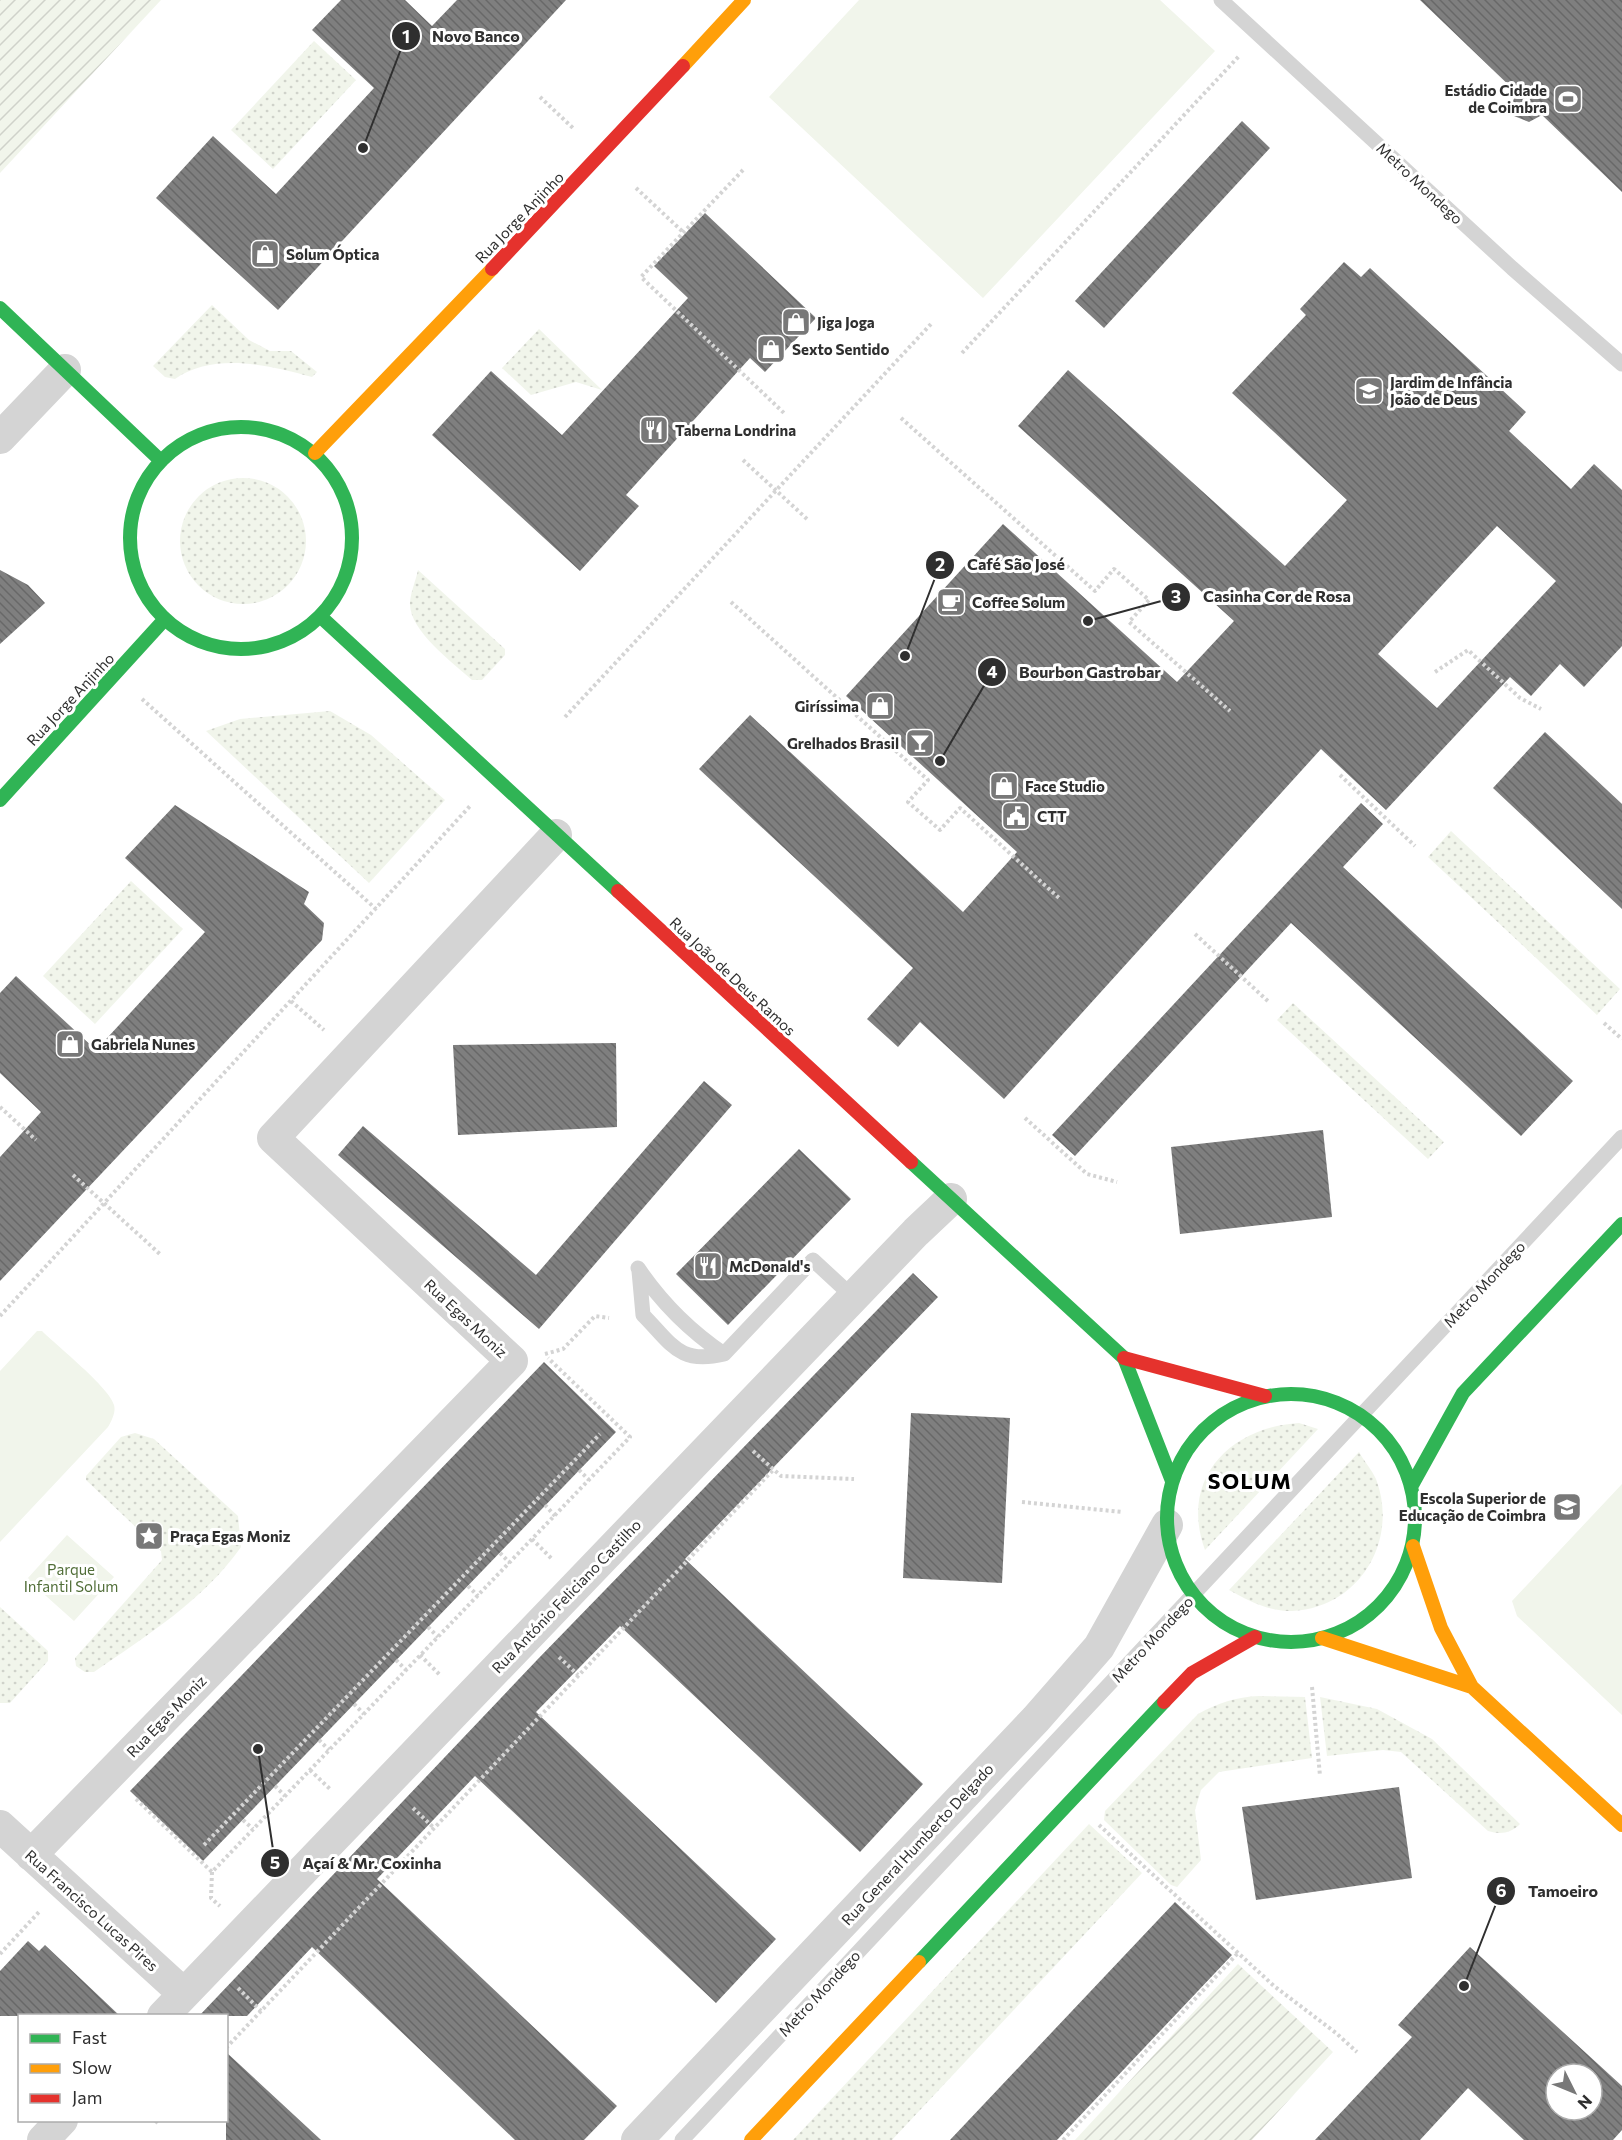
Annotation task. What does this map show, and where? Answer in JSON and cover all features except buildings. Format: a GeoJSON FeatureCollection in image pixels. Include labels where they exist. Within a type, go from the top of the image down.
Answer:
{"type":"FeatureCollection","features":[{"type":"Feature","properties":{"kind":"main road","name":"Rua Jorge Anjinho"},"geometry":{"type":"LineString","coordinates":[[315,453],[660,93],[744,0]]}},
{"type":"Feature","properties":{"kind":"main road"},"geometry":{"type":"LineString","coordinates":[[0,308],[160,460]]}},
{"type":"Feature","properties":{"kind":"main road"},"geometry":{"type":"LineString","coordinates":[[253,426],[286,435],[315,453],[338,481],[351,515],[352,552],[342,586],[321,617],[291,638],[257,648],[222,648],[190,638],[164,620],[143,593],[130,559],[130,524],[136,501],[140,490],[160,460],[187,440],[219,427],[253,426]]}},
{"type":"Feature","properties":{"kind":"main road","name":"Rua João de Deus Ramos"},"geometry":{"type":"LineString","coordinates":[[321,617],[1124,1358],[1172,1481]]}},
{"type":"Feature","properties":{"kind":"main road","name":"Rua Jorge Anjinho"},"geometry":{"type":"LineString","coordinates":[[0,800],[164,620]]}},
{"type":"Feature","properties":{"kind":"main road"},"geometry":{"type":"LineString","coordinates":[[1412,1485],[1463,1393],[1622,1224]]}},
{"type":"Feature","properties":{"kind":"main road","name":"Rua João de Deus Ramos"},"geometry":{"type":"LineString","coordinates":[[1124,1358],[1265,1396]]}},
{"type":"Feature","properties":{"kind":"main road"},"geometry":{"type":"LineString","coordinates":[[1295,1393],[1325,1398],[1363,1416],[1385,1435],[1401,1458],[1412,1485],[1416,1515],[1413,1546],[1401,1577],[1381,1605],[1353,1626],[1322,1638],[1299,1642],[1255,1637],[1218,1618],[1193,1595],[1174,1562],[1167,1525],[1172,1481],[1184,1451],[1201,1429],[1224,1410],[1265,1396],[1295,1393]]}},
{"type":"Feature","properties":{"kind":"main road"},"geometry":{"type":"LineString","coordinates":[[1413,1546],[1441,1628],[1472,1687],[1622,1825]]}},
{"type":"Feature","properties":{"kind":"main road"},"geometry":{"type":"LineString","coordinates":[[751,2140],[1192,1673],[1255,1637]]}},
{"type":"Feature","properties":{"kind":"main road"},"geometry":{"type":"LineString","coordinates":[[1322,1638],[1472,1687]]}},
{"type":"Feature","properties":{"kind":"street"},"geometry":{"type":"LineString","coordinates":[[0,438],[65,370]]}},
{"type":"Feature","properties":{"kind":"street","name":"Rua Egas Moniz"},"geometry":{"type":"LineString","coordinates":[[31,1855],[512,1361],[273,1138],[556,835]]}},
{"type":"Feature","properties":{"kind":"street","name":"Rua António Feliciano Castilho"},"geometry":{"type":"LineString","coordinates":[[173,2005],[951,1199]]}},
{"type":"Feature","properties":{"kind":"street","name":"Rua General Humberto Delgado"},"geometry":{"type":"LineString","coordinates":[[637,2140],[1036,1719],[1099,1647],[1167,1525]]}},
{"type":"Feature","properties":{"kind":"street","name":"Rua Francisco Lucas Pires"},"geometry":{"type":"LineString","coordinates":[[0,1826],[64,1885],[173,2005]]}},
{"type":"Feature","properties":{"kind":"street"},"geometry":{"type":"LineString","coordinates":[[43,2140],[61,2122]]}},
{"type":"Feature","properties":{"kind":"lane","name":"Metro Mondego"},"geometry":{"type":"LineString","coordinates":[[1221,0],[1512,268],[1622,364]]}},
{"type":"Feature","properties":{"kind":"lane","name":"Metro Mondego"},"geometry":{"type":"LineString","coordinates":[[682,2140],[1363,1416],[1622,1137]]}},
{"type":"Feature","properties":{"kind":"lane"},"geometry":{"type":"LineString","coordinates":[[724,1354],[706,1342],[658,1297],[638,1268],[643,1315],[684,1355],[703,1359],[724,1354],[813,1260],[853,1298]]}},
{"type":"Feature","properties":{"kind":"path"},"geometry":{"type":"LineString","coordinates":[[962,352],[1258,35]]}},
{"type":"Feature","properties":{"kind":"path"},"geometry":{"type":"LineString","coordinates":[[540,97],[579,134]]}},
{"type":"Feature","properties":{"kind":"path"},"geometry":{"type":"LineString","coordinates":[[743,170],[641,277],[785,414]]}},
{"type":"Feature","properties":{"kind":"path"},"geometry":{"type":"LineString","coordinates":[[636,188],[683,232]]}},
{"type":"Feature","properties":{"kind":"path"},"geometry":{"type":"LineString","coordinates":[[565,717],[931,324]]}},
{"type":"Feature","properties":{"kind":"path"},"geometry":{"type":"LineString","coordinates":[[901,418],[1095,591],[1114,570],[1149,600],[1129,622],[1230,711]]}},
{"type":"Feature","properties":{"kind":"path"},"geometry":{"type":"LineString","coordinates":[[743,460],[807,519]]}},
{"type":"Feature","properties":{"kind":"path"},"geometry":{"type":"LineString","coordinates":[[731,602],[928,780],[908,802],[940,830],[960,808],[1059,898]]}},
{"type":"Feature","properties":{"kind":"path"},"geometry":{"type":"LineString","coordinates":[[1435,672],[1468,650],[1520,698],[1541,709]]}},
{"type":"Feature","properties":{"kind":"path"},"geometry":{"type":"LineString","coordinates":[[116,674],[376,909]]}},
{"type":"Feature","properties":{"kind":"path"},"geometry":{"type":"LineString","coordinates":[[1340,776],[1414,846]]}},
{"type":"Feature","properties":{"kind":"path"},"geometry":{"type":"LineString","coordinates":[[0,1317],[496,779]]}},
{"type":"Feature","properties":{"kind":"path"},"geometry":{"type":"LineString","coordinates":[[1195,934],[1270,1002]]}},
{"type":"Feature","properties":{"kind":"path"},"geometry":{"type":"LineString","coordinates":[[291,1001],[350,1054]]}},
{"type":"Feature","properties":{"kind":"path"},"geometry":{"type":"LineString","coordinates":[[1604,1023],[1622,1039]]}},
{"type":"Feature","properties":{"kind":"path"},"geometry":{"type":"LineString","coordinates":[[0,1107],[36,1140]]}},
{"type":"Feature","properties":{"kind":"path"},"geometry":{"type":"LineString","coordinates":[[1025,1118],[1087,1174],[1117,1182]]}},
{"type":"Feature","properties":{"kind":"path"},"geometry":{"type":"LineString","coordinates":[[73,1174],[161,1255]]}},
{"type":"Feature","properties":{"kind":"path"},"geometry":{"type":"LineString","coordinates":[[563,1349],[595,1316],[609,1318]]}},
{"type":"Feature","properties":{"kind":"path"},"geometry":{"type":"LineString","coordinates":[[151,1814],[212,1872],[630,1437],[544,1354]]}},
{"type":"Feature","properties":{"kind":"path"},"geometry":{"type":"LineString","coordinates":[[204,1845],[600,1434]]}},
{"type":"Feature","properties":{"kind":"path"},"geometry":{"type":"LineString","coordinates":[[747,1444],[781,1476],[854,1479]]}},
{"type":"Feature","properties":{"kind":"path"},"geometry":{"type":"LineString","coordinates":[[228,2046],[774,1469]]}},
{"type":"Feature","properties":{"kind":"path"},"geometry":{"type":"LineString","coordinates":[[579,1470],[589,1480]]}},
{"type":"Feature","properties":{"kind":"path"},"geometry":{"type":"LineString","coordinates":[[1022,1502],[1122,1512]]}},
{"type":"Feature","properties":{"kind":"path"},"geometry":{"type":"LineString","coordinates":[[545,1505],[555,1516]]}},
{"type":"Feature","properties":{"kind":"path"},"geometry":{"type":"LineString","coordinates":[[500,1553],[510,1563]]}},
{"type":"Feature","properties":{"kind":"path"},"geometry":{"type":"LineString","coordinates":[[468,1586],[478,1596]]}},
{"type":"Feature","properties":{"kind":"path"},"geometry":{"type":"LineString","coordinates":[[428,1627],[438,1637]]}},
{"type":"Feature","properties":{"kind":"path"},"geometry":{"type":"LineString","coordinates":[[557,1655],[578,1675]]}},
{"type":"Feature","properties":{"kind":"path"},"geometry":{"type":"LineString","coordinates":[[396,1660],[406,1670]]}},
{"type":"Feature","properties":{"kind":"path"},"geometry":{"type":"LineString","coordinates":[[1312,1687],[1320,1776]]}},
{"type":"Feature","properties":{"kind":"path"},"geometry":{"type":"LineString","coordinates":[[354,1704],[364,1714]]}},
{"type":"Feature","properties":{"kind":"path"},"geometry":{"type":"LineString","coordinates":[[319,1740],[329,1750]]}},
{"type":"Feature","properties":{"kind":"path"},"geometry":{"type":"LineString","coordinates":[[275,1786],[285,1796]]}},
{"type":"Feature","properties":{"kind":"path"},"geometry":{"type":"LineString","coordinates":[[411,1807],[434,1828]]}},
{"type":"Feature","properties":{"kind":"path"},"geometry":{"type":"LineString","coordinates":[[243,1820],[253,1829]]}},
{"type":"Feature","properties":{"kind":"path"},"geometry":{"type":"LineString","coordinates":[[1099,1824],[1274,1986],[1336,2033],[1357,2052]]}},
{"type":"Feature","properties":{"kind":"path"},"geometry":{"type":"LineString","coordinates":[[0,1954],[64,1885]]}},
{"type":"Feature","properties":{"kind":"path"},"geometry":{"type":"LineString","coordinates":[[1063,2140],[1238,1953]]}},
{"type":"Feature","properties":{"kind":"path"},"geometry":{"type":"LineString","coordinates":[[230,1981],[261,2011]]}},
{"type":"Feature","properties":{"kind":"green space"},"geometry":{"type":"Polygon","coordinates":[[[0,0],[161,0],[0,173],[0,0]]]}},
{"type":"Feature","properties":{"kind":"green space"},"geometry":{"type":"Polygon","coordinates":[[[859,0],[1160,0],[1215,51],[983,298],[769,97],[859,0]]]}},
{"type":"Feature","properties":{"kind":"green space"},"geometry":{"type":"Polygon","coordinates":[[[314,41],[356,80],[273,169],[231,130],[314,41]]]}},
{"type":"Feature","properties":{"kind":"green space"},"geometry":{"type":"Polygon","coordinates":[[[212,305],[249,340],[270,351],[291,351],[317,372],[312,377],[260,365],[224,363],[190,371],[175,379],[165,377],[153,366],[212,305]]]}},
{"type":"Feature","properties":{"kind":"green space"},"geometry":{"type":"Polygon","coordinates":[[[539,329],[602,390],[576,382],[531,395],[502,368],[539,329]]]}},
{"type":"Feature","properties":{"kind":"green space"},"geometry":{"type":"Polygon","coordinates":[[[243,478],[267,483],[288,496],[301,517],[306,541],[301,565],[288,586],[267,599],[243,604],[219,599],[198,586],[185,565],[180,541],[185,517],[198,496],[219,483],[243,478]]]}},
{"type":"Feature","properties":{"kind":"green space"},"geometry":{"type":"Polygon","coordinates":[[[418,570],[505,649],[505,655],[482,680],[472,680],[443,655],[416,623],[411,613],[410,602],[418,570]]]}},
{"type":"Feature","properties":{"kind":"green space"},"geometry":{"type":"Polygon","coordinates":[[[330,711],[371,735],[445,800],[369,883],[206,731],[240,719],[330,711]]]}},
{"type":"Feature","properties":{"kind":"green space"},"geometry":{"type":"Polygon","coordinates":[[[1451,831],[1620,989],[1597,1015],[1428,857],[1451,831]]]}},
{"type":"Feature","properties":{"kind":"green space"},"geometry":{"type":"Polygon","coordinates":[[[131,881],[183,929],[95,1024],[43,976],[131,881]]]}},
{"type":"Feature","properties":{"kind":"green space"},"geometry":{"type":"Polygon","coordinates":[[[1293,1003],[1444,1142],[1428,1159],[1277,1020],[1293,1003]]]}},
{"type":"Feature","properties":{"kind":"green space"},"geometry":{"type":"Polygon","coordinates":[[[37,1331],[42,1331],[103,1388],[114,1405],[114,1413],[108,1427],[0,1542],[0,1371],[37,1331]]]}},
{"type":"Feature","properties":{"kind":"green space"},"geometry":{"type":"Polygon","coordinates":[[[1299,1423],[1318,1429],[1205,1550],[1199,1524],[1199,1501],[1205,1480],[1216,1461],[1232,1446],[1252,1435],[1274,1427],[1299,1423]]]}},
{"type":"Feature","properties":{"kind":"green space"},"geometry":{"type":"Polygon","coordinates":[[[135,1433],[154,1439],[238,1516],[241,1547],[210,1584],[173,1616],[94,1672],[85,1672],[76,1666],[75,1658],[162,1560],[161,1551],[86,1480],[86,1476],[121,1437],[135,1433]]]}},
{"type":"Feature","properties":{"kind":"green space"},"geometry":{"type":"Polygon","coordinates":[[[1359,1452],[1376,1479],[1382,1503],[1382,1526],[1377,1548],[1367,1569],[1352,1586],[1334,1599],[1313,1608],[1288,1611],[1264,1607],[1229,1590],[1359,1452]]]}},
{"type":"Feature","properties":{"kind":"green space"},"geometry":{"type":"Polygon","coordinates":[[[1622,1484],[1622,1715],[1517,1616],[1512,1601],[1622,1484]]]}},
{"type":"Feature","properties":{"kind":"green space","name":"Parque Infantil Solum"},"geometry":{"type":"Polygon","coordinates":[[[67,1535],[114,1577],[74,1621],[27,1579],[67,1535]]]}},
{"type":"Feature","properties":{"kind":"green space"},"geometry":{"type":"Polygon","coordinates":[[[0,1607],[48,1651],[48,1661],[10,1703],[0,1703],[0,1607]]]}},
{"type":"Feature","properties":{"kind":"green space"},"geometry":{"type":"Polygon","coordinates":[[[1259,1696],[1305,1697],[1312,1758],[1219,1772],[1201,1790],[1195,1810],[1201,1860],[1177,1887],[1171,1885],[1104,1820],[1105,1811],[1198,1714],[1227,1701],[1259,1696]]]}},
{"type":"Feature","properties":{"kind":"green space"},"geometry":{"type":"Polygon","coordinates":[[[1320,1697],[1377,1709],[1432,1739],[1520,1824],[1506,1832],[1488,1831],[1401,1752],[1383,1750],[1327,1756],[1320,1697]]]}},
{"type":"Feature","properties":{"kind":"green space"},"geometry":{"type":"Polygon","coordinates":[[[1089,1824],[1142,1873],[892,2140],[793,2140],[1089,1824]]]}},
{"type":"Feature","properties":{"kind":"green space"},"geometry":{"type":"Polygon","coordinates":[[[1238,1964],[1333,2052],[1252,2140],[1075,2140],[1238,1964]]]}},
{"type":"Feature","properties":{"kind":"traffic: fast"},"geometry":{"type":"LineString","coordinates":[[0,308],[160,460]]}},
{"type":"Feature","properties":{"kind":"traffic: fast"},"geometry":{"type":"LineString","coordinates":[[230,427],[252,427],[284,435],[303,445],[320,459],[334,476],[344,495],[350,516],[352,538],[350,560],[344,581],[334,600],[320,617],[303,631],[284,641],[252,649],[230,649],[198,641],[179,631],[155,609],[138,581],[130,549],[130,527],[138,495],[148,476],[170,452],[198,435],[230,427]]}},
{"type":"Feature","properties":{"kind":"traffic: fast"},"geometry":{"type":"LineString","coordinates":[[321,617],[618,891]]}},
{"type":"Feature","properties":{"kind":"traffic: fast"},"geometry":{"type":"LineString","coordinates":[[0,800],[164,620]]}},
{"type":"Feature","properties":{"kind":"traffic: fast"},"geometry":{"type":"LineString","coordinates":[[911,1162],[1124,1358],[1172,1481]]}},
{"type":"Feature","properties":{"kind":"traffic: fast"},"geometry":{"type":"LineString","coordinates":[[1412,1485],[1463,1393],[1622,1224]]}},
{"type":"Feature","properties":{"kind":"traffic: fast"},"geometry":{"type":"LineString","coordinates":[[1279,1394],[1303,1394],[1327,1399],[1350,1408],[1379,1430],[1401,1459],[1406,1470],[1413,1494],[1415,1518],[1413,1542],[1406,1566],[1401,1577],[1379,1606],[1350,1628],[1339,1633],[1303,1642],[1279,1642],[1255,1637],[1232,1628],[1212,1614],[1195,1597],[1181,1577],[1172,1554],[1167,1530],[1167,1506],[1172,1482],[1181,1459],[1195,1439],[1212,1422],[1232,1408],[1255,1399],[1279,1394]]}},
{"type":"Feature","properties":{"kind":"traffic: fast"},"geometry":{"type":"LineString","coordinates":[[919,1962],[1164,1702]]}},
{"type":"Feature","properties":{"kind":"traffic: slow"},"geometry":{"type":"LineString","coordinates":[[683,66],[744,0]]}},
{"type":"Feature","properties":{"kind":"traffic: slow"},"geometry":{"type":"LineString","coordinates":[[315,453],[492,269]]}},
{"type":"Feature","properties":{"kind":"traffic: slow"},"geometry":{"type":"LineString","coordinates":[[1413,1546],[1441,1628],[1472,1687],[1622,1825]]}},
{"type":"Feature","properties":{"kind":"traffic: slow"},"geometry":{"type":"LineString","coordinates":[[1322,1638],[1472,1687]]}},
{"type":"Feature","properties":{"kind":"traffic: slow"},"geometry":{"type":"LineString","coordinates":[[751,2140],[919,1962]]}},
{"type":"Feature","properties":{"kind":"traffic: jam"},"geometry":{"type":"LineString","coordinates":[[492,269],[683,66]]}},
{"type":"Feature","properties":{"kind":"traffic: jam"},"geometry":{"type":"LineString","coordinates":[[618,891],[911,1162]]}},
{"type":"Feature","properties":{"kind":"traffic: jam"},"geometry":{"type":"LineString","coordinates":[[1124,1358],[1265,1396]]}},
{"type":"Feature","properties":{"kind":"traffic: jam"},"geometry":{"type":"LineString","coordinates":[[1164,1702],[1192,1673],[1255,1637]]}},
{"type":"Feature","properties":{"kind":"place","name":"Estádio Cidade de Coimbra"},"geometry":{"type":"Point","coordinates":[1568,99]}},
{"type":"Feature","properties":{"kind":"place","name":"Novo Banco"},"geometry":{"type":"Point","coordinates":[363,148]}},
{"type":"Feature","properties":{"kind":"place","name":"Solum Óptica"},"geometry":{"type":"Point","coordinates":[265,254]}},
{"type":"Feature","properties":{"kind":"place","name":"Jiga Joga"},"geometry":{"type":"Point","coordinates":[796,322]}},
{"type":"Feature","properties":{"kind":"place","name":"Sexto Sentido"},"geometry":{"type":"Point","coordinates":[771,349]}},
{"type":"Feature","properties":{"kind":"place","name":"Jardim de Infância João de Deus"},"geometry":{"type":"Point","coordinates":[1369,391]}},
{"type":"Feature","properties":{"kind":"place","name":"Taberna Londrina"},"geometry":{"type":"Point","coordinates":[654,430]}},
{"type":"Feature","properties":{"kind":"place","name":"Coffee Solum"},"geometry":{"type":"Point","coordinates":[951,602]}},
{"type":"Feature","properties":{"kind":"place","name":"Casinha Cor de Rosa"},"geometry":{"type":"Point","coordinates":[1088,621]}},
{"type":"Feature","properties":{"kind":"place","name":"Café São José"},"geometry":{"type":"Point","coordinates":[905,656]}},
{"type":"Feature","properties":{"kind":"place","name":"Giríssima"},"geometry":{"type":"Point","coordinates":[880,706]}},
{"type":"Feature","properties":{"kind":"place","name":"Grelhados Brasil"},"geometry":{"type":"Point","coordinates":[920,743]}},
{"type":"Feature","properties":{"kind":"place","name":"Bourbon Gastrobar"},"geometry":{"type":"Point","coordinates":[940,761]}},
{"type":"Feature","properties":{"kind":"place","name":"Face Studio"},"geometry":{"type":"Point","coordinates":[1004,786]}},
{"type":"Feature","properties":{"kind":"place","name":"CTT"},"geometry":{"type":"Point","coordinates":[1016,816]}},
{"type":"Feature","properties":{"kind":"place","name":"Gabriela Nunes"},"geometry":{"type":"Point","coordinates":[70,1044]}},
{"type":"Feature","properties":{"kind":"place","name":"McDonald's"},"geometry":{"type":"Point","coordinates":[708,1266]}},
{"type":"Feature","properties":{"kind":"place","name":"Escola Superior de Educação de Coimbra"},"geometry":{"type":"Point","coordinates":[1567,1507]}},
{"type":"Feature","properties":{"kind":"place","name":"Praça Egas Moniz"},"geometry":{"type":"Point","coordinates":[149,1536]}},
{"type":"Feature","properties":{"kind":"place","name":"Açaí & Mr. Coxinha"},"geometry":{"type":"Point","coordinates":[258,1749]}},
{"type":"Feature","properties":{"kind":"place","name":"Tamoeiro"},"geometry":{"type":"Point","coordinates":[1464,1986]}},
{"type":"Feature","properties":{"kind":"district","name":"SOLUM"},"geometry":{"type":"Point","coordinates":[1250,1480]}}]}
